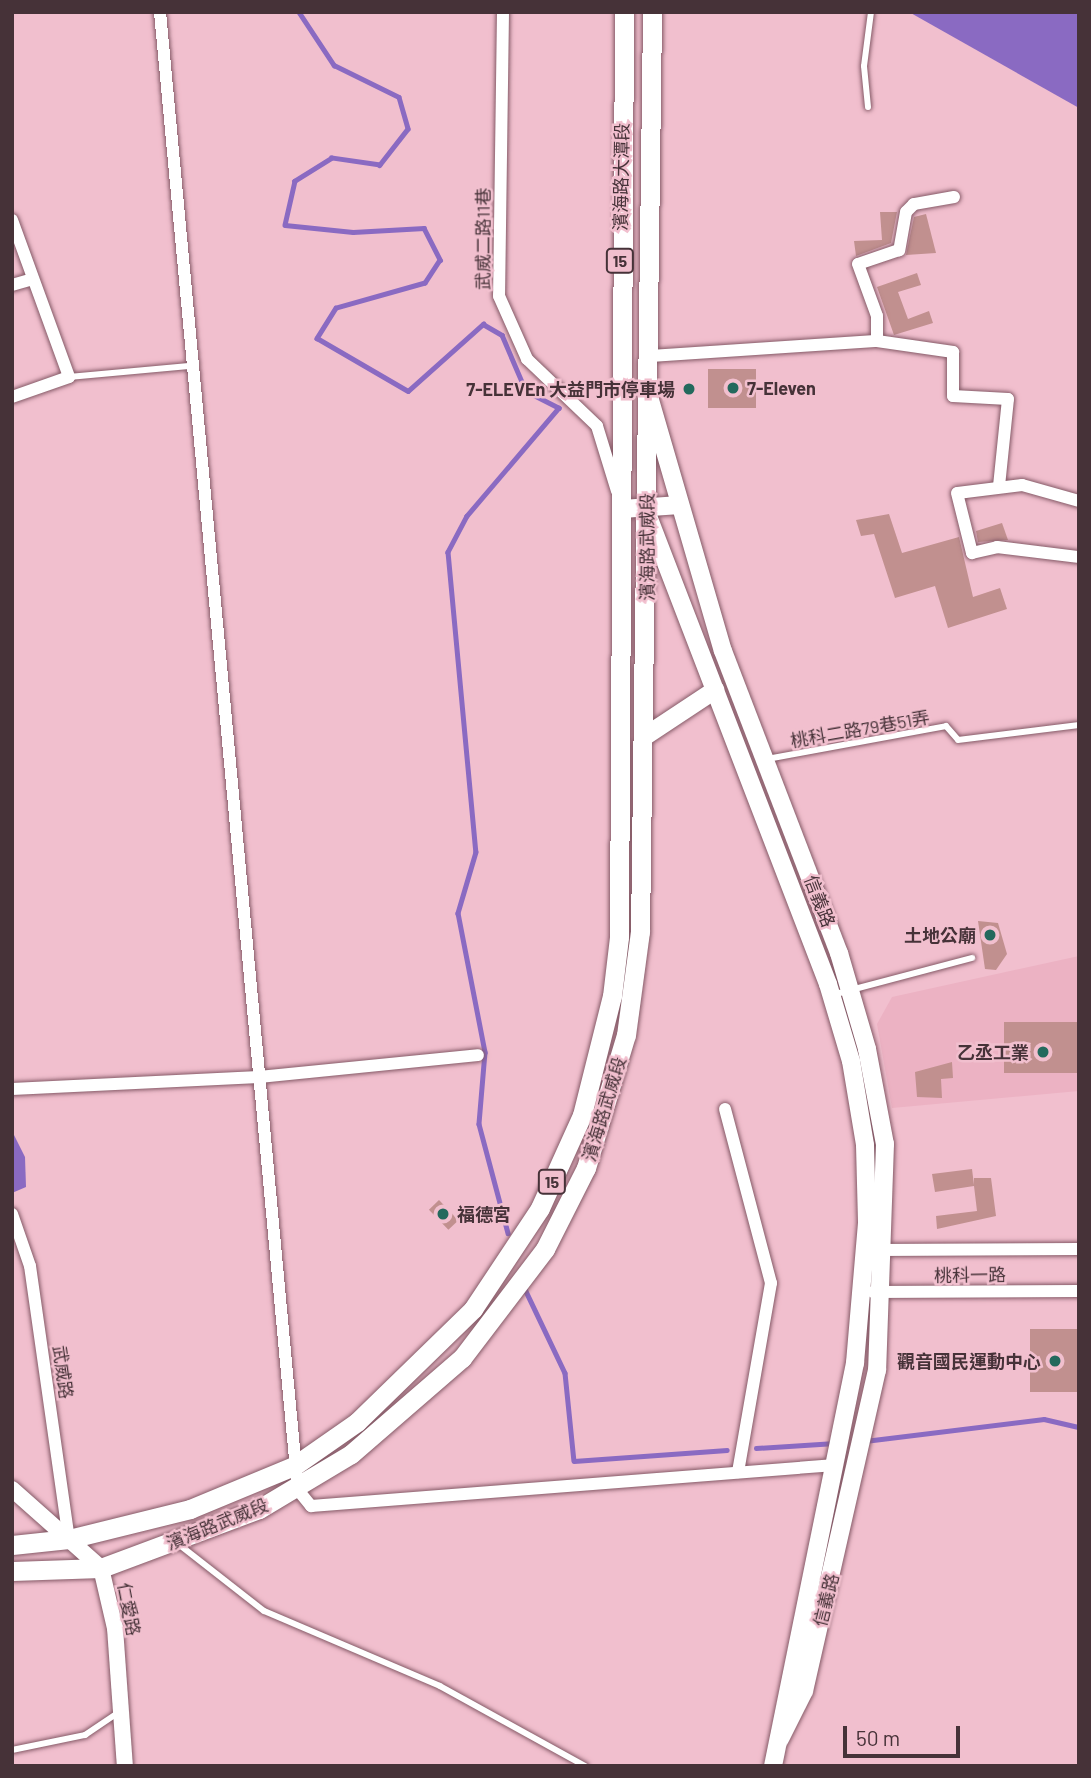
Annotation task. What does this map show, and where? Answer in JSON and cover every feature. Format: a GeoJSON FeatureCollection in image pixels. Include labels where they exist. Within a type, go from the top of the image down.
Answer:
{"type":"FeatureCollection","features":[{"type":"Feature","properties":{"kind":"main road","name":"濱海路大潭段"},"geometry":{"type":"LineString","coordinates":[[622,509],[617,390],[624,12]]}},
{"type":"Feature","properties":{"kind":"main road","name":"濱海路大潭段"},"geometry":{"type":"LineString","coordinates":[[649,396],[652,12]]}},
{"type":"Feature","properties":{"kind":"main road","name":"濱海路武威段"},"geometry":{"type":"LineString","coordinates":[[12,1571],[101,1568],[176,1541],[298,1490],[431,1390],[545,1250],[586,1168],[626,1035],[640,932],[647,735],[646,511],[649,396]]}},
{"type":"Feature","properties":{"kind":"main road","name":"信義路"},"geometry":{"type":"LineString","coordinates":[[649,396],[723,651],[850,988],[885,1144],[884,1294],[866,1424],[804,1691],[780,1739],[772,1766]]}},
{"type":"Feature","properties":{"kind":"main road"},"geometry":{"type":"LineString","coordinates":[[622,509],[646,511],[680,505]]}},
{"type":"Feature","properties":{"kind":"main road","name":"濱海路武威段"},"geometry":{"type":"LineString","coordinates":[[12,1545],[69,1539],[190,1509],[294,1466],[398,1386],[473,1309],[540,1208],[582,1115],[612,996],[619,937],[622,509]]}},
{"type":"Feature","properties":{"kind":"main road","name":"信義路"},"geometry":{"type":"LineString","coordinates":[[646,511],[831,995],[851,1061],[865,1145],[863,1291],[836,1459],[785,1682],[780,1739]]}},
{"type":"Feature","properties":{"kind":"main road"},"geometry":{"type":"LineString","coordinates":[[647,735],[715,690]]}},
{"type":"Feature","properties":{"kind":"street"},"geometry":{"type":"LineString","coordinates":[[160,12],[188,366],[298,1490],[311,1506],[738,1472],[836,1459]]}},
{"type":"Feature","properties":{"kind":"street","name":"武威二路11巷"},"geometry":{"type":"LineString","coordinates":[[503,12],[499,296],[527,359],[597,426],[622,509]]}},
{"type":"Feature","properties":{"kind":"street"},"geometry":{"type":"LineString","coordinates":[[877,341],[877,316],[858,264],[899,250],[906,212],[914,204],[954,197]]}},
{"type":"Feature","properties":{"kind":"street"},"geometry":{"type":"LineString","coordinates":[[12,220],[30,280],[69,377],[12,397]]}},
{"type":"Feature","properties":{"kind":"street"},"geometry":{"type":"LineString","coordinates":[[12,285],[30,280]]}},
{"type":"Feature","properties":{"kind":"street"},"geometry":{"type":"LineString","coordinates":[[649,356],[877,341],[953,352],[953,396],[1008,399],[999,486]]}},
{"type":"Feature","properties":{"kind":"street"},"geometry":{"type":"LineString","coordinates":[[1079,501],[1022,485],[999,486],[957,494],[972,553],[997,547],[1079,557]]}},
{"type":"Feature","properties":{"kind":"street"},"geometry":{"type":"LineString","coordinates":[[12,1089],[259,1077],[478,1055]]}},
{"type":"Feature","properties":{"kind":"street"},"geometry":{"type":"LineString","coordinates":[[725,1109],[771,1283],[738,1472]]}},
{"type":"Feature","properties":{"kind":"street","name":"武威路"},"geometry":{"type":"LineString","coordinates":[[12,1214],[30,1266],[69,1539]]}},
{"type":"Feature","properties":{"kind":"street","name":"桃科一路"},"geometry":{"type":"LineString","coordinates":[[865,1249],[1079,1249]]}},
{"type":"Feature","properties":{"kind":"street","name":"桃科一路"},"geometry":{"type":"LineString","coordinates":[[863,1291],[884,1294],[1079,1291]]}},
{"type":"Feature","properties":{"kind":"street","name":"仁愛路"},"geometry":{"type":"LineString","coordinates":[[17,1492],[101,1568],[115,1628],[125,1766]]}},
{"type":"Feature","properties":{"kind":"lane"},"geometry":{"type":"LineString","coordinates":[[868,107],[864,66],[871,12]]}},
{"type":"Feature","properties":{"kind":"lane"},"geometry":{"type":"LineString","coordinates":[[69,377],[188,366]]}},
{"type":"Feature","properties":{"kind":"lane","name":"桃科二路79巷51弄"},"geometry":{"type":"LineString","coordinates":[[765,760],[946,726],[958,740],[1079,725]]}},
{"type":"Feature","properties":{"kind":"lane"},"geometry":{"type":"LineString","coordinates":[[831,995],[972,958]]}},
{"type":"Feature","properties":{"kind":"lane"},"geometry":{"type":"LineString","coordinates":[[176,1541],[264,1611],[439,1686],[584,1766]]}},
{"type":"Feature","properties":{"kind":"lane"},"geometry":{"type":"LineString","coordinates":[[12,1750],[85,1735],[121,1711]]}},
{"type":"Feature","properties":{"kind":"shaded area"},"geometry":{"type":"Polygon","coordinates":[[[909,12],[1079,12],[1079,108],[909,12]]]}},
{"type":"Feature","properties":{"kind":"shaded area"},"geometry":{"type":"Polygon","coordinates":[[[1079,956],[1079,1091],[892,1108],[877,1024],[892,997],[1079,956]]]}},
{"type":"Feature","properties":{"kind":"shaded area"},"geometry":{"type":"Polygon","coordinates":[[[12,1131],[25,1157],[26,1187],[12,1193],[12,1131]]]}},
{"type":"Feature","properties":{"kind":"building"},"geometry":{"type":"Polygon","coordinates":[[[880,212],[897,212],[891,243],[856,256],[854,241],[882,240],[880,212]]]}},
{"type":"Feature","properties":{"kind":"building"},"geometry":{"type":"Polygon","coordinates":[[[926,214],[936,253],[906,255],[914,217],[926,214]]]}},
{"type":"Feature","properties":{"kind":"building"},"geometry":{"type":"Polygon","coordinates":[[[917,273],[921,285],[898,292],[908,319],[929,311],[933,323],[894,335],[877,287],[917,273]]]}},
{"type":"Feature","properties":{"kind":"building","name":"7-Eleven"},"geometry":{"type":"Polygon","coordinates":[[[708,369],[756,369],[756,408],[708,408],[708,369]]]}},
{"type":"Feature","properties":{"kind":"building"},"geometry":{"type":"Polygon","coordinates":[[[889,514],[902,553],[959,537],[973,597],[1000,588],[1007,609],[948,628],[935,586],[895,598],[874,534],[861,536],[856,520],[889,514]]]}},
{"type":"Feature","properties":{"kind":"building"},"geometry":{"type":"Polygon","coordinates":[[[1002,523],[1008,540],[978,542],[976,531],[1002,523]]]}},
{"type":"Feature","properties":{"kind":"building","name":"土地公廟"},"geometry":{"type":"Polygon","coordinates":[[[978,921],[998,923],[1007,954],[996,970],[985,969],[978,921]]]}},
{"type":"Feature","properties":{"kind":"building","name":"乙丞工業"},"geometry":{"type":"Polygon","coordinates":[[[1004,1022],[1079,1022],[1079,1073],[1004,1073],[1004,1022]]]}},
{"type":"Feature","properties":{"kind":"building"},"geometry":{"type":"Polygon","coordinates":[[[952,1062],[953,1078],[941,1079],[942,1098],[917,1097],[915,1072],[952,1062]]]}},
{"type":"Feature","properties":{"kind":"building"},"geometry":{"type":"Polygon","coordinates":[[[972,1169],[974,1185],[974,1178],[991,1178],[996,1216],[937,1229],[936,1216],[977,1211],[974,1186],[935,1192],[932,1174],[972,1169]]]}},
{"type":"Feature","properties":{"kind":"building","name":"福德宮"},"geometry":{"type":"Polygon","coordinates":[[[439,1200],[458,1220],[448,1230],[429,1210],[439,1200]]]}},
{"type":"Feature","properties":{"kind":"building","name":"觀音國民運動中心"},"geometry":{"type":"Polygon","coordinates":[[[1030,1329],[1079,1329],[1079,1392],[1030,1392],[1030,1329]]]}},
{"type":"Feature","properties":{"kind":"waterway"},"geometry":{"type":"LineString","coordinates":[[299,12],[334,65],[399,97],[408,129],[380,165],[332,158],[295,181],[285,225],[353,232],[424,228],[440,260],[425,283],[336,308],[317,338],[408,391],[483,324],[502,335],[526,391],[559,408],[467,516],[448,552],[476,852],[458,913],[485,1052],[479,1124],[508,1233]]}},
{"type":"Feature","properties":{"kind":"waterway"},"geometry":{"type":"LineString","coordinates":[[524,1287],[565,1373],[574,1461],[727,1450]]}},
{"type":"Feature","properties":{"kind":"waterway"},"geometry":{"type":"LineString","coordinates":[[865,1441],[1044,1419],[1079,1427]]}},
{"type":"Feature","properties":{"kind":"waterway"},"geometry":{"type":"LineString","coordinates":[[756,1448],[835,1443]]}},
{"type":"Feature","properties":{"kind":"place","name":"7-Eleven"},"geometry":{"type":"Point","coordinates":[733,388]}},
{"type":"Feature","properties":{"kind":"place","name":"7-ELEVEn 大益門市停車場"},"geometry":{"type":"Point","coordinates":[689,389]}},
{"type":"Feature","properties":{"kind":"place","name":"土地公廟"},"geometry":{"type":"Point","coordinates":[990,935]}},
{"type":"Feature","properties":{"kind":"place","name":"乙丞工業"},"geometry":{"type":"Point","coordinates":[1043,1052]}},
{"type":"Feature","properties":{"kind":"place","name":"福德宮"},"geometry":{"type":"Point","coordinates":[443,1214]}},
{"type":"Feature","properties":{"kind":"place","name":"觀音國民運動中心"},"geometry":{"type":"Point","coordinates":[1055,1361]}}]}
